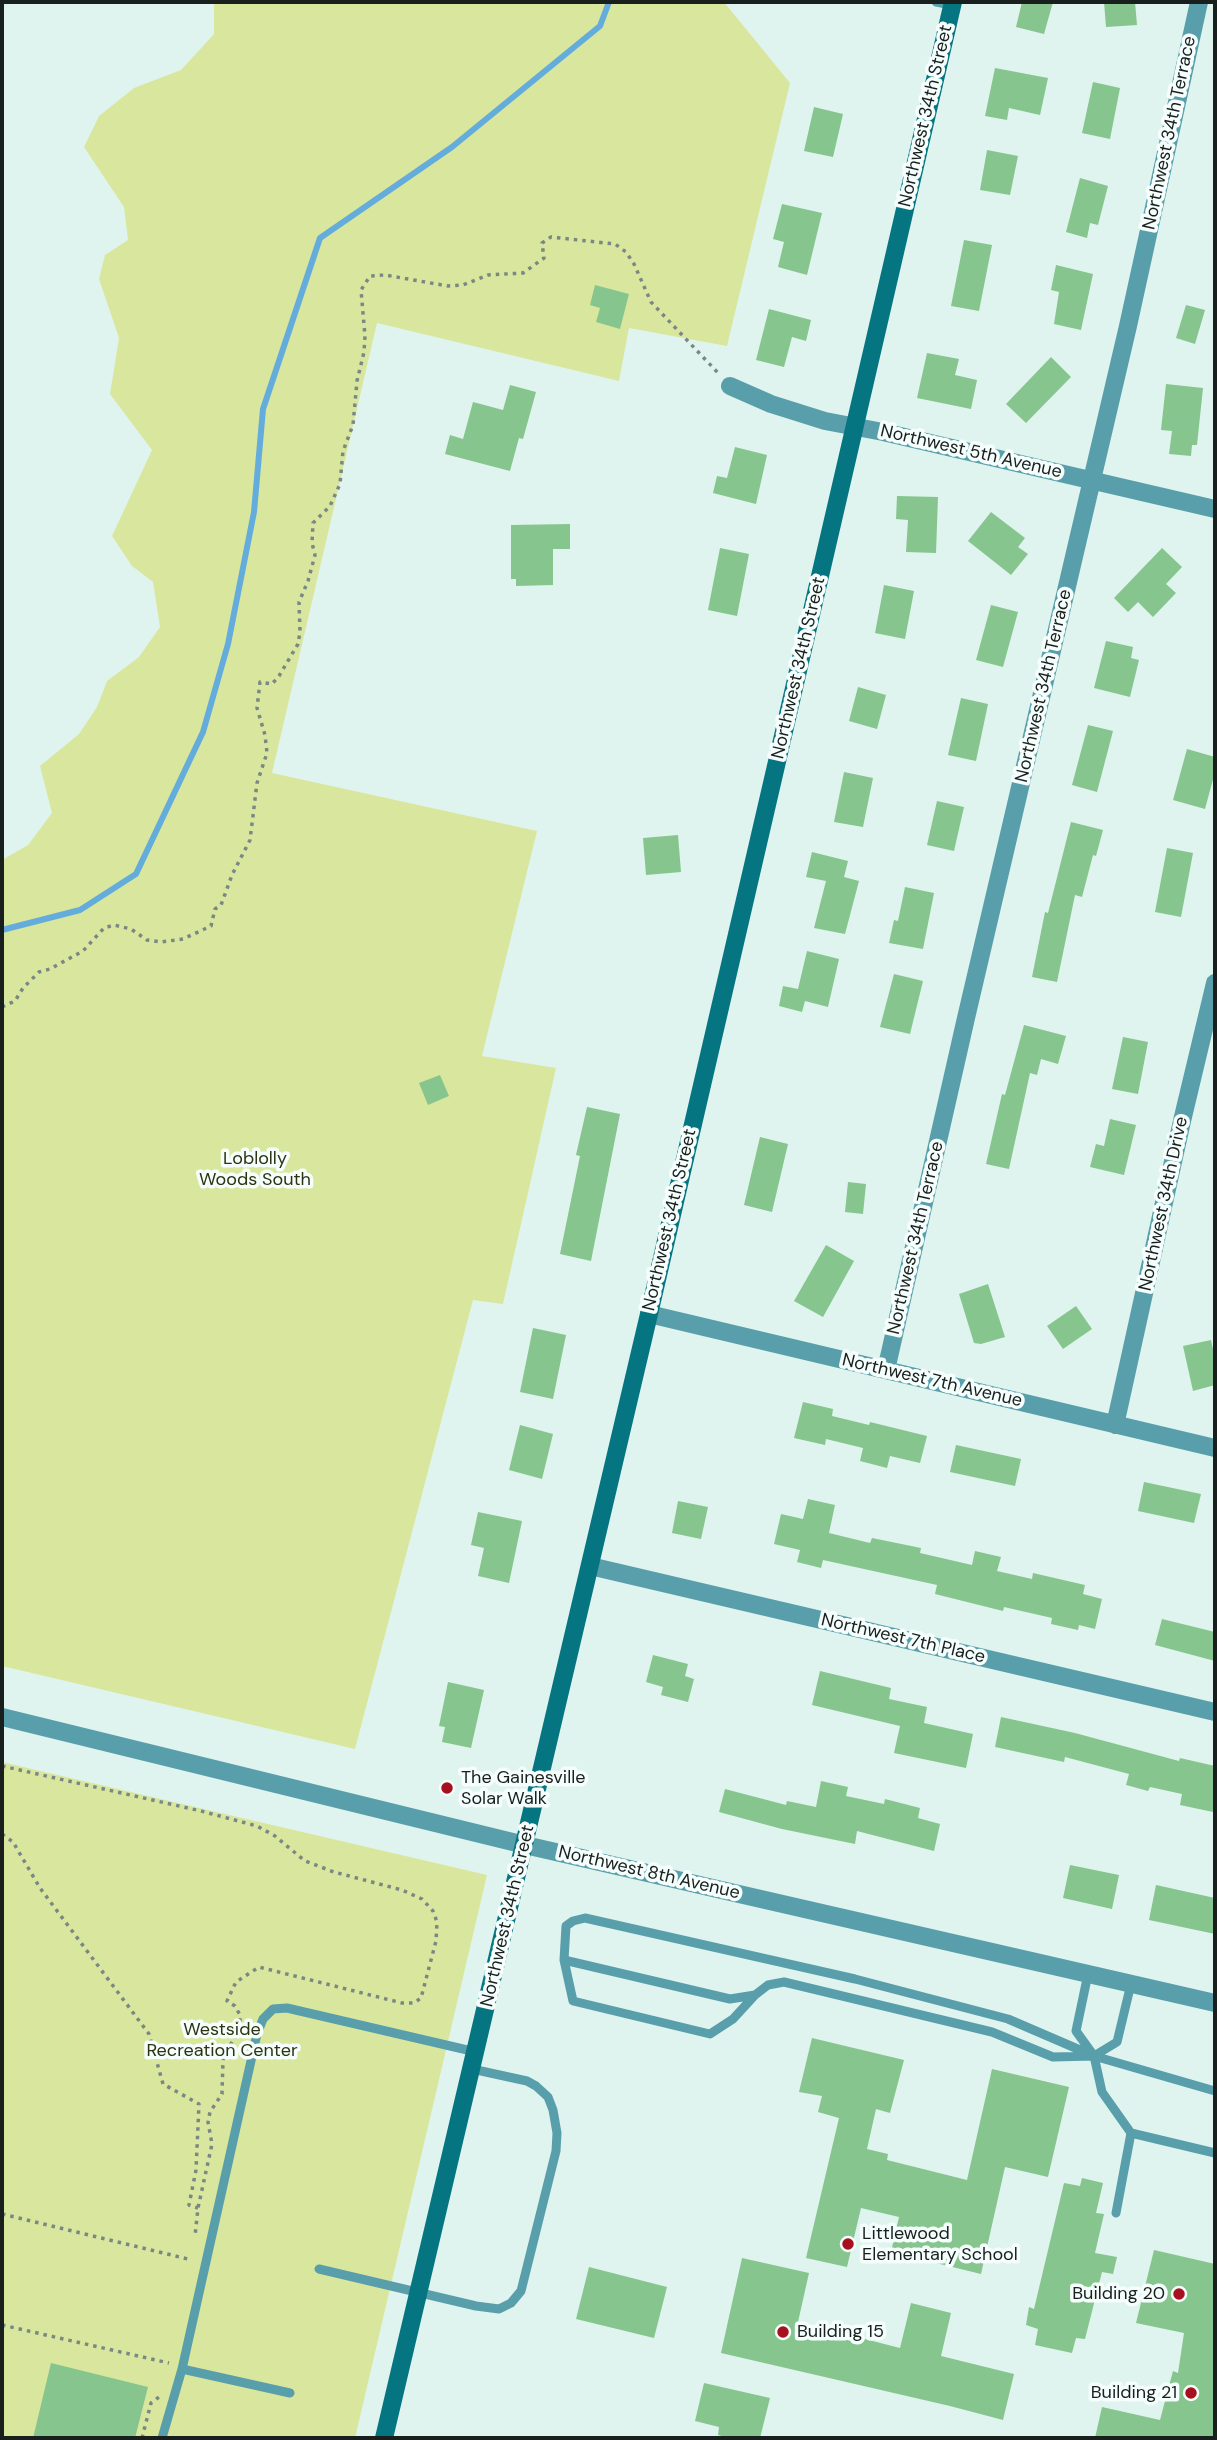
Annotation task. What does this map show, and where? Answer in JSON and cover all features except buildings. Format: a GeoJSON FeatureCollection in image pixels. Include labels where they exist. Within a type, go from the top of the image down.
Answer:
{"type":"FeatureCollection","features":[{"type":"Feature","properties":{"kind":"main road","name":"Northwest 34th Street"},"geometry":{"type":"LineString","coordinates":[[384,2438],[856,427],[947,3]]}},
{"type":"Feature","properties":{"kind":"street","name":"Northwest 34th Terrace"},"geometry":{"type":"LineString","coordinates":[[886,1370],[1128,327],[1199,2]]}},
{"type":"Feature","properties":{"kind":"street","name":"Northwest 5th Avenue"},"geometry":{"type":"LineString","coordinates":[[730,386],[771,404],[825,421],[1215,509]]}},
{"type":"Feature","properties":{"kind":"street","name":"Northwest 34th Drive"},"geometry":{"type":"LineString","coordinates":[[1115,1425],[1215,983]]}},
{"type":"Feature","properties":{"kind":"street","name":"Northwest 7th Avenue"},"geometry":{"type":"LineString","coordinates":[[649,1314],[1215,1448]]}},
{"type":"Feature","properties":{"kind":"street","name":"Northwest 7th Place"},"geometry":{"type":"LineString","coordinates":[[590,1566],[1215,1712]]}},
{"type":"Feature","properties":{"kind":"street","name":"Northwest 8th Avenue"},"geometry":{"type":"LineString","coordinates":[[2,1717],[525,1845],[1215,2003]]}},
{"type":"Feature","properties":{"kind":"lane"},"geometry":{"type":"LineString","coordinates":[[1131,1984],[1117,2042],[1094,2056],[1053,2057],[992,2032],[784,1982],[768,1985],[733,2019],[710,2034],[573,2001],[564,1960],[566,1926],[585,1917],[855,1979],[1008,2019],[1094,2056],[1215,2091]]}},
{"type":"Feature","properties":{"kind":"lane"},"geometry":{"type":"LineString","coordinates":[[564,1960],[730,1999],[755,1995]]}},
{"type":"Feature","properties":{"kind":"lane"},"geometry":{"type":"LineString","coordinates":[[1088,1974],[1076,2031],[1094,2056],[1102,2092],[1131,2133],[1215,2153]]}},
{"type":"Feature","properties":{"kind":"lane"},"geometry":{"type":"LineString","coordinates":[[162,2438],[182,2369],[257,2034],[263,2019],[273,2009],[287,2008],[474,2060],[527,2081],[548,2097],[557,2133],[555,2151],[527,2275],[521,2291],[511,2303],[499,2309],[476,2306],[319,2269]]}},
{"type":"Feature","properties":{"kind":"lane"},"geometry":{"type":"LineString","coordinates":[[1116,2213],[1131,2133]]}},
{"type":"Feature","properties":{"kind":"lane"},"geometry":{"type":"LineString","coordinates":[[182,2369],[290,2393]]}},
{"type":"Feature","properties":{"kind":"path"},"geometry":{"type":"LineString","coordinates":[[2,1007],[15,1001],[23,988],[39,972],[83,951],[104,928],[114,925],[131,929],[147,940],[161,942],[183,939],[211,926],[215,909],[221,905],[232,875],[250,840],[257,783],[267,753],[257,708],[261,682],[272,684],[298,644],[299,602],[315,555],[312,543],[313,523],[330,506],[340,484],[343,451],[353,425],[365,335],[360,290],[370,276],[385,275],[448,286],[463,285],[488,275],[523,273],[544,258],[542,243],[551,237],[615,244],[626,252],[634,264],[651,302],[730,386]]}},
{"type":"Feature","properties":{"kind":"path"},"geometry":{"type":"LineString","coordinates":[[2,1766],[257,1826],[275,1836],[305,1861],[334,1872],[402,1890],[422,1899],[433,1911],[437,1922],[436,1941],[421,1998],[414,2003],[402,2003],[259,1967],[236,1982],[226,2001],[235,2006],[240,2022],[237,2035],[223,2060],[222,2094],[210,2112],[208,2122],[212,2144],[198,2208],[194,2247]]}},
{"type":"Feature","properties":{"kind":"path"},"geometry":{"type":"LineString","coordinates":[[2,1834],[13,1842],[40,1888],[149,2034],[163,2084],[199,2104],[196,2170],[188,2205],[198,2208]]}},
{"type":"Feature","properties":{"kind":"path"},"geometry":{"type":"LineString","coordinates":[[2,2214],[192,2260]]}},
{"type":"Feature","properties":{"kind":"path"},"geometry":{"type":"LineString","coordinates":[[2,2325],[169,2363],[167,2374]]}},
{"type":"Feature","properties":{"kind":"path"},"geometry":{"type":"LineString","coordinates":[[142,2438],[151,2403],[162,2395]]}},
{"type":"Feature","properties":{"kind":"green space","name":"Loblolly Woods South"},"geometry":{"type":"Polygon","coordinates":[[[214,2],[724,2],[790,83],[727,346],[629,328],[619,381],[377,323],[272,773],[537,831],[482,1056],[556,1068],[503,1304],[473,1300],[355,1749],[2,1666],[2,860],[28,845],[52,813],[40,766],[79,734],[97,707],[107,681],[139,657],[160,627],[153,582],[132,566],[112,536],[152,450],[110,394],[119,338],[99,279],[105,255],[128,240],[124,207],[84,147],[99,116],[134,88],[181,70],[214,34],[214,2]]]}},
{"type":"Feature","properties":{"kind":"green space","name":"Westside Recreation Center"},"geometry":{"type":"Polygon","coordinates":[[[2,1762],[487,1875],[355,2438],[2,2438],[2,1762]]]}},
{"type":"Feature","properties":{"kind":"waterway"},"geometry":{"type":"LineString","coordinates":[[2,930],[80,910],[136,874],[203,732],[228,644],[254,512],[263,409],[320,238],[452,147],[600,26],[609,2]]}},
{"type":"Feature","properties":{"kind":"place","name":"The Gainesville Solar Walk"},"geometry":{"type":"Point","coordinates":[447,1788]}},
{"type":"Feature","properties":{"kind":"place","name":"Littlewood Elementary School"},"geometry":{"type":"Point","coordinates":[848,2244]}},
{"type":"Feature","properties":{"kind":"place","name":"Building 20"},"geometry":{"type":"Point","coordinates":[1179,2294]}},
{"type":"Feature","properties":{"kind":"place","name":"Building 15"},"geometry":{"type":"Point","coordinates":[783,2332]}},
{"type":"Feature","properties":{"kind":"place","name":"Building 21"},"geometry":{"type":"Point","coordinates":[1191,2393]}}]}
